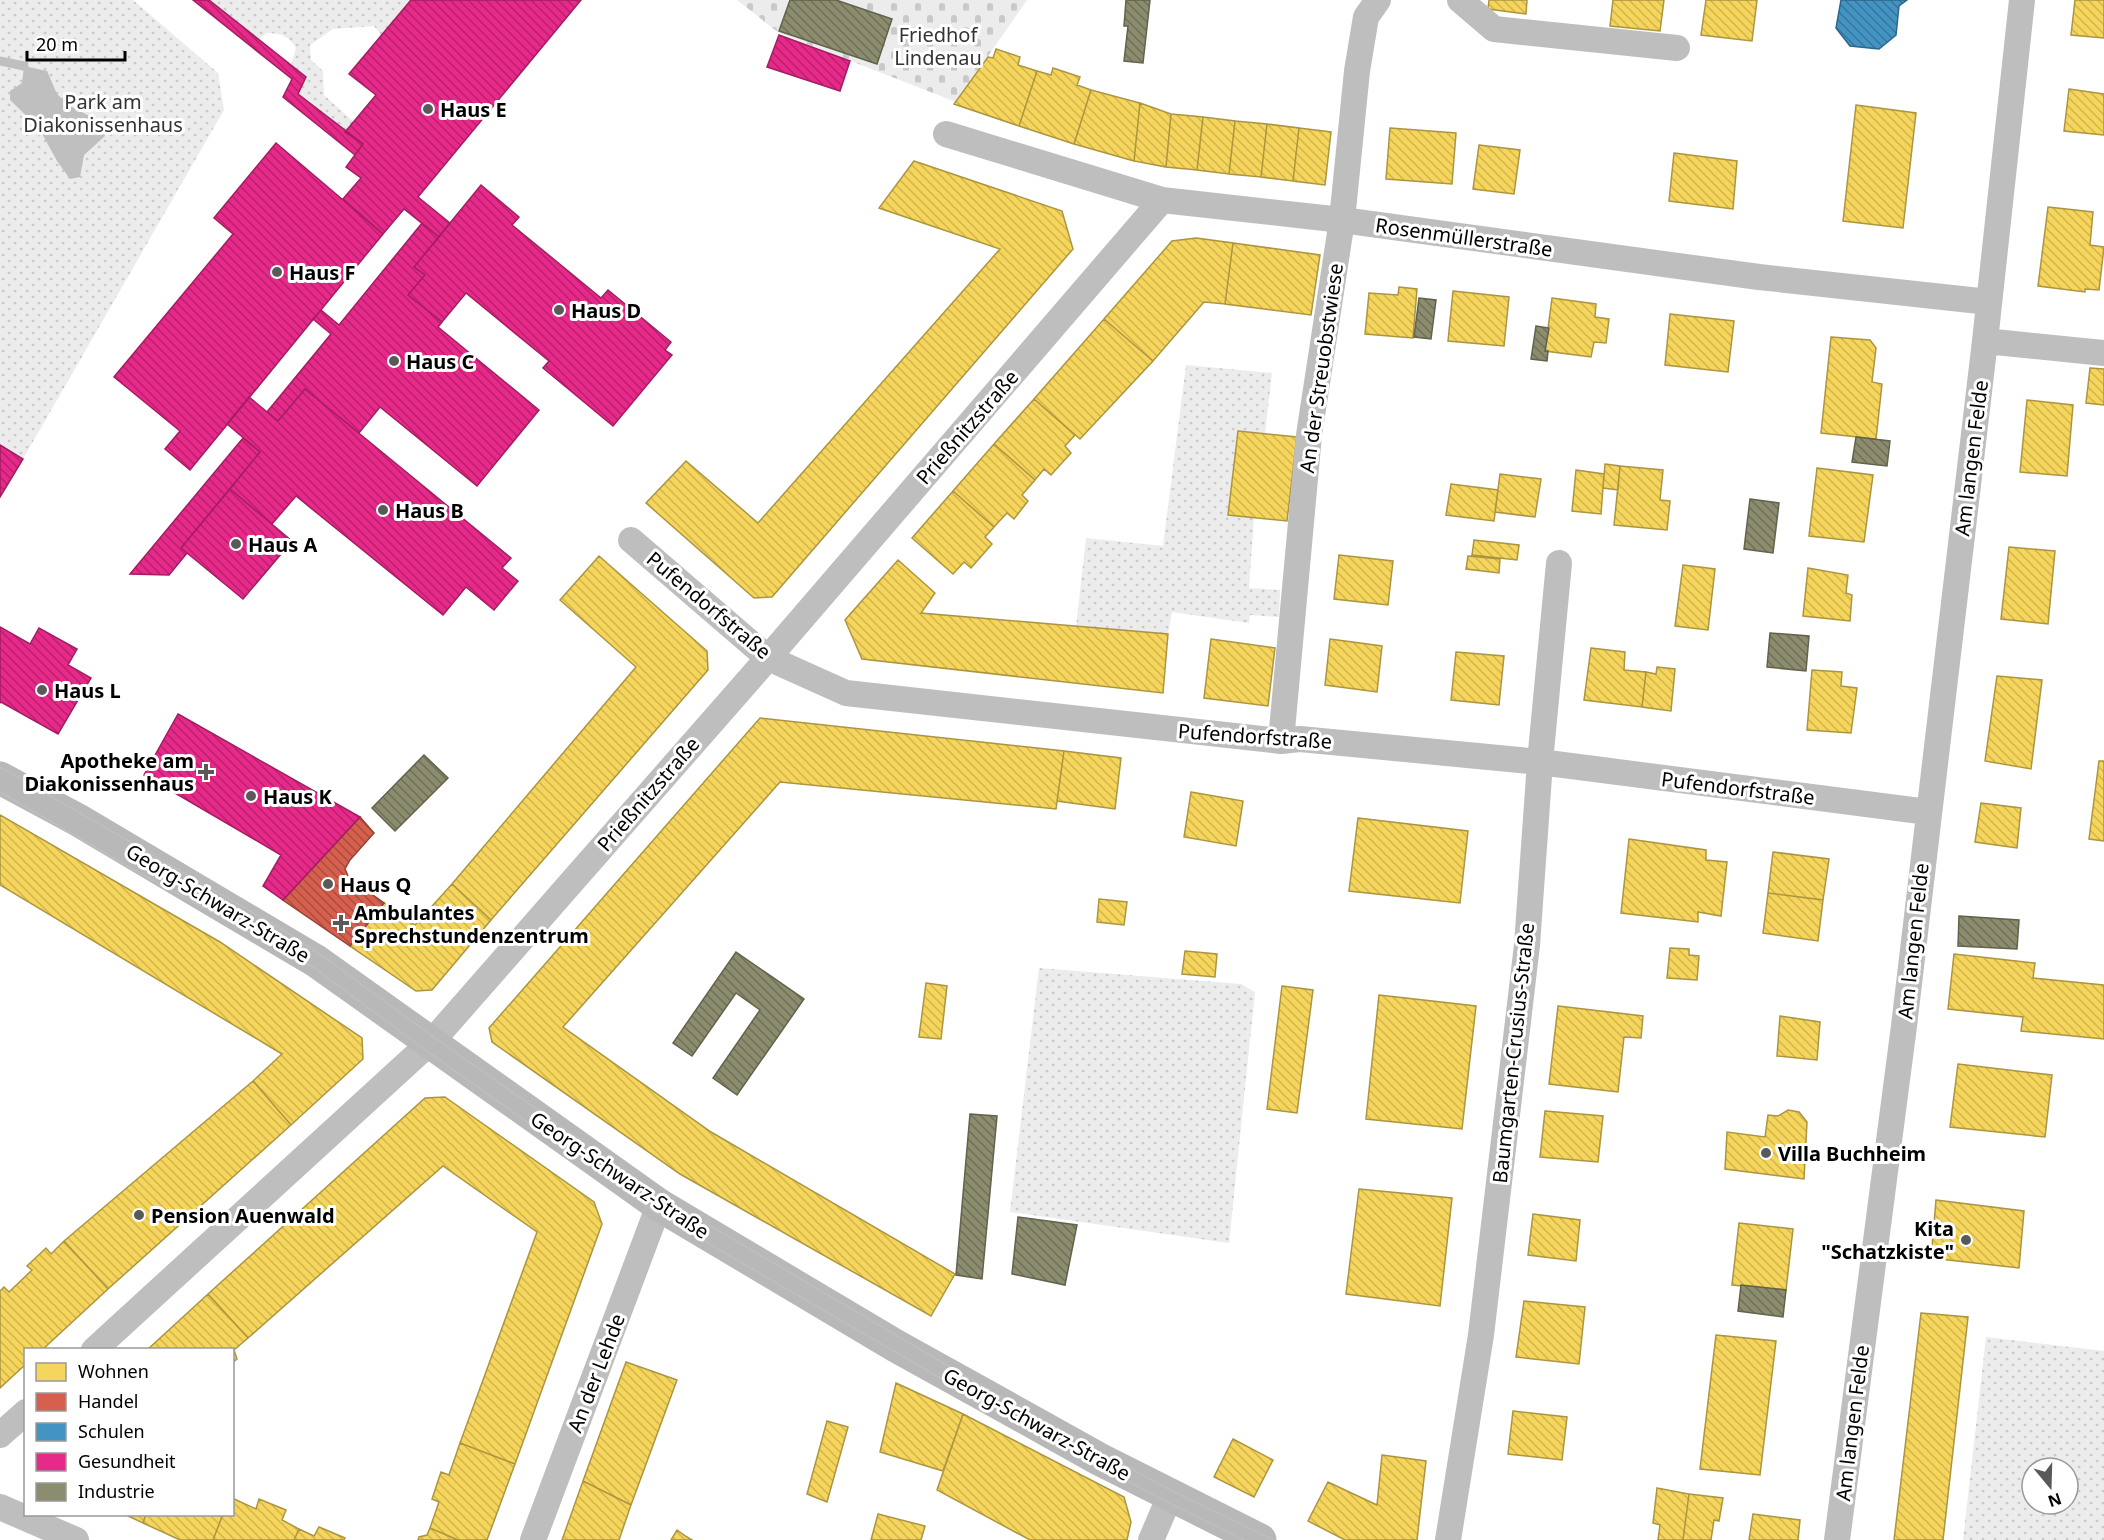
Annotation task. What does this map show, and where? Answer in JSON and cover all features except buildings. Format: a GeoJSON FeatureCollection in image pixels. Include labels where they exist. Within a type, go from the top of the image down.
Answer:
{"type":"FeatureCollection","features":[{"type":"Feature","properties":{"kind":"street","name":"An der Streuobstwiese"},"geometry":{"type":"LineString","coordinates":[[1281,741],[1309,435],[1342,220],[1366,17],[1378,0]]}},
{"type":"Feature","properties":{"kind":"street"},"geometry":{"type":"LineString","coordinates":[[1460,0],[1494,29],[1677,48]]}},
{"type":"Feature","properties":{"kind":"street","name":"Am langen Felde"},"geometry":{"type":"LineString","coordinates":[[1837,1540],[1904,1026],[1985,341],[2022,0]]}},
{"type":"Feature","properties":{"kind":"street","name":"Rosenmüllerstraße"},"geometry":{"type":"LineString","coordinates":[[946,134],[1162,200],[1342,220],[1759,277],[1989,302]]}},
{"type":"Feature","properties":{"kind":"street","name":"Prießnitzstraße"},"geometry":{"type":"LineString","coordinates":[[96,1348],[430,1043],[768,658],[1162,200]]}},
{"type":"Feature","properties":{"kind":"street"},"geometry":{"type":"LineString","coordinates":[[1985,341],[2104,353]]}},
{"type":"Feature","properties":{"kind":"street","name":"Pufendorfstraße"},"geometry":{"type":"LineString","coordinates":[[631,540],[768,658],[846,693],[1281,741],[1300,739],[1540,762],[1928,812]]}},
{"type":"Feature","properties":{"kind":"street","name":"Baumgarten-Crusius-Straße"},"geometry":{"type":"LineString","coordinates":[[1448,1540],[1481,1335],[1524,969],[1540,762],[1559,563]]}},
{"type":"Feature","properties":{"kind":"street","name":"Georg-Schwarz-Straße"},"geometry":{"type":"LineString","coordinates":[[0,778],[78,820],[316,961],[659,1205],[896,1346],[1099,1459],[1260,1540]]}},
{"type":"Feature","properties":{"kind":"street","name":"An der Lehde"},"geometry":{"type":"LineString","coordinates":[[533,1540],[659,1205]]}},
{"type":"Feature","properties":{"kind":"street"},"geometry":{"type":"LineString","coordinates":[[0,1436],[24,1414]]}},
{"type":"Feature","properties":{"kind":"street"},"geometry":{"type":"LineString","coordinates":[[1151,1540],[1170,1496]]}},
{"type":"Feature","properties":{"kind":"street"},"geometry":{"type":"LineString","coordinates":[[0,1507],[76,1540]]}},
{"type":"Feature","properties":{"kind":"green space","name":"Park am Diakonissenhaus"},"geometry":{"type":"Polygon","coordinates":[[[0,0],[133,0],[218,73],[224,110],[23,459],[0,445],[0,0]]]}},
{"type":"Feature","properties":{"kind":"green space"},"geometry":{"type":"Polygon","coordinates":[[[210,0],[411,0],[382,36],[374,26],[333,29],[310,45],[311,60],[323,71],[324,95],[354,122],[345,132],[298,94],[306,77],[291,65],[296,48],[290,41],[284,36],[272,33],[267,33],[259,39],[210,0]]]}},
{"type":"Feature","properties":{"kind":"green space","name":"Friedhof Lindenau"},"geometry":{"type":"Polygon","coordinates":[[[737,0],[1027,0],[956,102],[779,33],[737,0]]]}},
{"type":"Feature","properties":{"kind":"green space"},"geometry":{"type":"Polygon","coordinates":[[[1186,365],[1272,373],[1265,434],[1238,431],[1254,518],[1249,588],[1280,590],[1279,617],[1250,615],[1249,623],[1172,612],[1168,634],[1076,627],[1086,538],[1163,546],[1186,365]]]}},
{"type":"Feature","properties":{"kind":"green space"},"geometry":{"type":"Polygon","coordinates":[[[1039,968],[1241,984],[1255,992],[1229,1243],[1010,1212],[1039,968]]]}},
{"type":"Feature","properties":{"kind":"green space"},"geometry":{"type":"Polygon","coordinates":[[[1986,1337],[2104,1351],[2104,1540],[1963,1540],[1986,1337]]]}},
{"type":"Feature","properties":{"kind":"shaded area"},"geometry":{"type":"Polygon","coordinates":[[[24,66],[47,71],[57,94],[70,106],[103,123],[105,136],[84,155],[80,177],[70,179],[39,128],[10,100],[10,91],[22,83],[24,66]]]}},
{"type":"Feature","properties":{"kind":"waterway"},"geometry":{"type":"LineString","coordinates":[[0,61],[24,66]]}},
{"type":"Feature","properties":{"kind":"tram line"},"geometry":{"type":"LineString","coordinates":[[0,767],[283,930],[665,1199],[991,1391],[1172,1491],[1274,1540]]}},
{"type":"Feature","properties":{"kind":"tram line"},"geometry":{"type":"LineString","coordinates":[[0,792],[134,870],[313,967],[424,1049],[656,1213],[992,1408],[1167,1502],[1244,1540]]}},
{"type":"Feature","properties":{"kind":"place","name":"Haus E"},"geometry":{"type":"Point","coordinates":[428,109]}},
{"type":"Feature","properties":{"kind":"place","name":"Haus F"},"geometry":{"type":"Point","coordinates":[277,272]}},
{"type":"Feature","properties":{"kind":"place","name":"Haus D"},"geometry":{"type":"Point","coordinates":[559,310]}},
{"type":"Feature","properties":{"kind":"place","name":"Haus C"},"geometry":{"type":"Point","coordinates":[394,361]}},
{"type":"Feature","properties":{"kind":"place","name":"Haus B"},"geometry":{"type":"Point","coordinates":[383,510]}},
{"type":"Feature","properties":{"kind":"place","name":"Haus A"},"geometry":{"type":"Point","coordinates":[236,544]}},
{"type":"Feature","properties":{"kind":"place","name":"Haus L"},"geometry":{"type":"Point","coordinates":[42,690]}},
{"type":"Feature","properties":{"kind":"place","name":"Apotheke am Diakonissenhaus"},"geometry":{"type":"Point","coordinates":[206,772]}},
{"type":"Feature","properties":{"kind":"place","name":"Haus K"},"geometry":{"type":"Point","coordinates":[251,796]}},
{"type":"Feature","properties":{"kind":"place","name":"Haus Q"},"geometry":{"type":"Point","coordinates":[328,884]}},
{"type":"Feature","properties":{"kind":"place","name":"Ambulantes Sprechstundenzentrum"},"geometry":{"type":"Point","coordinates":[341,923]}},
{"type":"Feature","properties":{"kind":"place","name":"Villa Buchheim"},"geometry":{"type":"Point","coordinates":[1766,1153]}},
{"type":"Feature","properties":{"kind":"place","name":"Pension Auenwald"},"geometry":{"type":"Point","coordinates":[139,1215]}},
{"type":"Feature","properties":{"kind":"place","name":"Kita \"Schatzkiste\""},"geometry":{"type":"Point","coordinates":[1966,1240]}}]}
